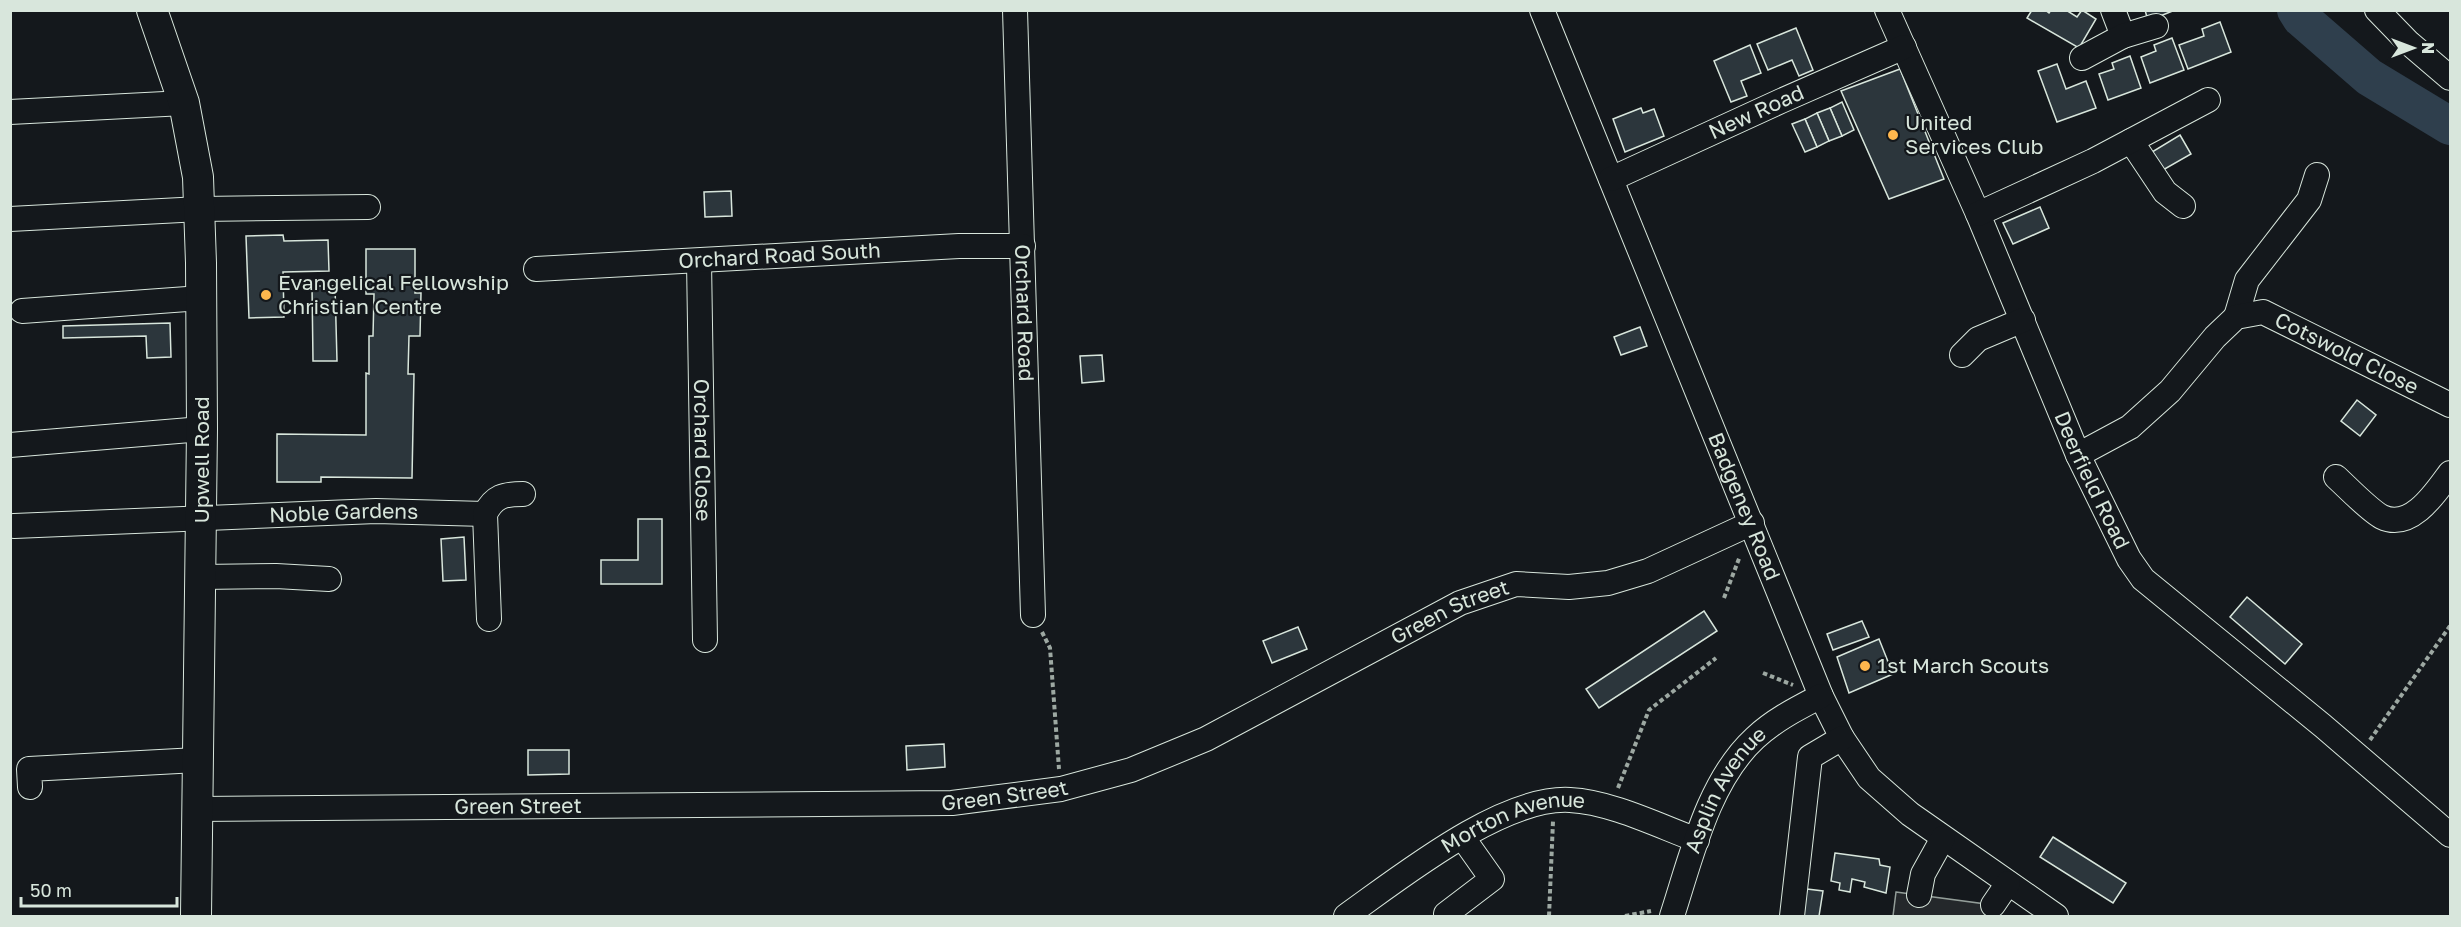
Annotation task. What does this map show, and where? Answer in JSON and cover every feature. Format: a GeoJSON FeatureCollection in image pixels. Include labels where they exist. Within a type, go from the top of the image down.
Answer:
{"type":"FeatureCollection","features":[{"type":"Feature","properties":{"kind":"main road","name":"Upwell Road"},"geometry":{"type":"LineString","coordinates":[[152,10],[184,103],[198,177],[200,209],[202,429],[196,916]]}},
{"type":"Feature","properties":{"kind":"street","name":"Orchard Road"},"geometry":{"type":"LineString","coordinates":[[1015,10],[1033,615]]}},
{"type":"Feature","properties":{"kind":"street","name":"Badgeney Road"},"geometry":{"type":"LineString","coordinates":[[1542,10],[1821,696],[1842,738],[1869,778],[1910,814],[2056,916]]}},
{"type":"Feature","properties":{"kind":"street","name":"Deerfield Road"},"geometry":{"type":"LineString","coordinates":[[1887,10],[1978,214],[2078,455],[2129,559],[2143,579],[2358,756],[2451,836]]}},
{"type":"Feature","properties":{"kind":"street"},"geometry":{"type":"LineString","coordinates":[[2113,10],[2123,36]]}},
{"type":"Feature","properties":{"kind":"street"},"geometry":{"type":"LineString","coordinates":[[2377,10],[2409,43],[2451,78]]}},
{"type":"Feature","properties":{"kind":"street"},"geometry":{"type":"LineString","coordinates":[[2082,58],[2123,36],[2156,26]]}},
{"type":"Feature","properties":{"kind":"street","name":"New Road"},"geometry":{"type":"LineString","coordinates":[[1611,179],[1904,47]]}},
{"type":"Feature","properties":{"kind":"street"},"geometry":{"type":"LineString","coordinates":[[1978,214],[2093,161],[2208,99]]}},
{"type":"Feature","properties":{"kind":"street"},"geometry":{"type":"LineString","coordinates":[[10,112],[184,103]]}},
{"type":"Feature","properties":{"kind":"street"},"geometry":{"type":"LineString","coordinates":[[2131,141],[2165,192],[2183,206]]}},
{"type":"Feature","properties":{"kind":"street"},"geometry":{"type":"LineString","coordinates":[[2078,455],[2130,428],[2170,391],[2215,337],[2236,317],[2247,280],[2309,200],[2317,175]]}},
{"type":"Feature","properties":{"kind":"street"},"geometry":{"type":"LineString","coordinates":[[10,219],[200,209],[368,207]]}},
{"type":"Feature","properties":{"kind":"street","name":"Orchard Road South"},"geometry":{"type":"LineString","coordinates":[[536,269],[958,246],[1023,246]]}},
{"type":"Feature","properties":{"kind":"street","name":"Orchard Close"},"geometry":{"type":"LineString","coordinates":[[699,261],[705,640]]}},
{"type":"Feature","properties":{"kind":"street"},"geometry":{"type":"LineString","coordinates":[[22,311],[201,298]]}},
{"type":"Feature","properties":{"kind":"street","name":"Cotswold Close"},"geometry":{"type":"LineString","coordinates":[[2236,317],[2263,312],[2451,405]]}},
{"type":"Feature","properties":{"kind":"street"},"geometry":{"type":"LineString","coordinates":[[1962,355],[1978,339],[2023,320]]}},
{"type":"Feature","properties":{"kind":"street"},"geometry":{"type":"LineString","coordinates":[[10,445],[202,429]]}},
{"type":"Feature","properties":{"kind":"street"},"geometry":{"type":"LineString","coordinates":[[2336,477],[2383,517],[2402,518],[2423,508],[2451,473]]}},
{"type":"Feature","properties":{"kind":"street"},"geometry":{"type":"LineString","coordinates":[[489,619],[485,514],[492,501],[505,494],[523,494]]}},
{"type":"Feature","properties":{"kind":"street","name":"Noble Gardens"},"geometry":{"type":"LineString","coordinates":[[14,526],[376,511],[485,514]]}},
{"type":"Feature","properties":{"kind":"street","name":"Green Street"},"geometry":{"type":"LineString","coordinates":[[198,809],[952,802],[1061,789],[1131,770],[1206,739],[1460,603],[1516,584],[1569,587],[1608,583],[1648,571],[1752,524]]}},
{"type":"Feature","properties":{"kind":"street"},"geometry":{"type":"LineString","coordinates":[[201,577],[276,576],[329,579]]}},
{"type":"Feature","properties":{"kind":"street","name":"Asplin Avenue"},"geometry":{"type":"LineString","coordinates":[[1672,916],[1697,840],[1725,776],[1754,738],[1787,713],[1821,696]]}},
{"type":"Feature","properties":{"kind":"street"},"geometry":{"type":"LineString","coordinates":[[1792,916],[1810,757],[1842,738]]}},
{"type":"Feature","properties":{"kind":"street"},"geometry":{"type":"LineString","coordinates":[[30,787],[29,769],[197,760]]}},
{"type":"Feature","properties":{"kind":"street","name":"Morton Avenue"},"geometry":{"type":"LineString","coordinates":[[1361,912],[1414,868],[1494,818],[1530,804],[1570,800],[1610,808],[1697,840]]}},
{"type":"Feature","properties":{"kind":"street"},"geometry":{"type":"LineString","coordinates":[[1446,914],[1492,879],[1463,838]]}},
{"type":"Feature","properties":{"kind":"street"},"geometry":{"type":"LineString","coordinates":[[1919,895],[1923,874],[1943,838]]}},
{"type":"Feature","properties":{"kind":"street"},"geometry":{"type":"LineString","coordinates":[[1993,904],[2008,884]]}},
{"type":"Feature","properties":{"kind":"path"},"geometry":{"type":"LineString","coordinates":[[1724,598],[1752,524]]}},
{"type":"Feature","properties":{"kind":"path"},"geometry":{"type":"LineString","coordinates":[[1033,615],[1050,648],[1061,789]]}},
{"type":"Feature","properties":{"kind":"path"},"geometry":{"type":"LineString","coordinates":[[2358,756],[2451,626]]}},
{"type":"Feature","properties":{"kind":"path"},"geometry":{"type":"LineString","coordinates":[[1610,808],[1649,710],[1716,658]]}},
{"type":"Feature","properties":{"kind":"path"},"geometry":{"type":"LineString","coordinates":[[1549,916],[1553,801]]}},
{"type":"Feature","properties":{"kind":"shaded area"},"geometry":{"type":"Polygon","coordinates":[[[1896,892],[1993,905],[1991,916],[1893,916],[1896,892]]]}},
{"type":"Feature","properties":{"kind":"building"},"geometry":{"type":"Polygon","coordinates":[[[2032,10],[2045,10],[2049,13],[2051,10],[2066,10],[2077,17],[2082,10],[2096,19],[2079,48],[2027,18],[2032,10]]]}},
{"type":"Feature","properties":{"kind":"building"},"geometry":{"type":"Polygon","coordinates":[[[2145,10],[2175,10],[2148,21],[2145,10]]]}},
{"type":"Feature","properties":{"kind":"building"},"geometry":{"type":"Polygon","coordinates":[[[2220,22],[2231,52],[2188,69],[2179,45],[2204,36],[2202,29],[2220,22]]]}},
{"type":"Feature","properties":{"kind":"building"},"geometry":{"type":"Polygon","coordinates":[[[1796,28],[1813,70],[1799,76],[1792,60],[1768,70],[1757,44],[1796,28]]]}},
{"type":"Feature","properties":{"kind":"building"},"geometry":{"type":"Polygon","coordinates":[[[2172,38],[2184,70],[2150,83],[2141,57],[2156,51],[2154,45],[2172,38]]]}},
{"type":"Feature","properties":{"kind":"building"},"geometry":{"type":"Polygon","coordinates":[[[1750,45],[1761,73],[1741,81],[1747,96],[1731,102],[1714,61],[1750,45]]]}},
{"type":"Feature","properties":{"kind":"building"},"geometry":{"type":"Polygon","coordinates":[[[2130,56],[2141,88],[2108,100],[2099,74],[2114,69],[2112,63],[2130,56]]]}},
{"type":"Feature","properties":{"kind":"building"},"geometry":{"type":"Polygon","coordinates":[[[2057,64],[2066,89],[2086,81],[2096,108],[2057,122],[2038,71],[2057,64]]]}},
{"type":"Feature","properties":{"kind":"building","name":"United Services Club"},"geometry":{"type":"Polygon","coordinates":[[[1900,69],[1944,179],[1889,199],[1841,91],[1900,69]]]}},
{"type":"Feature","properties":{"kind":"building"},"geometry":{"type":"Polygon","coordinates":[[[1842,102],[1854,130],[1842,136],[1830,108],[1842,102]]]}},
{"type":"Feature","properties":{"kind":"building"},"geometry":{"type":"Polygon","coordinates":[[[1641,108],[1643,113],[1654,109],[1664,136],[1625,152],[1613,119],[1641,108]]]}},
{"type":"Feature","properties":{"kind":"building"},"geometry":{"type":"Polygon","coordinates":[[[1830,108],[1842,136],[1829,141],[1817,113],[1830,108]]]}},
{"type":"Feature","properties":{"kind":"building"},"geometry":{"type":"Polygon","coordinates":[[[1817,113],[1829,141],[1817,147],[1805,119],[1817,113]]]}},
{"type":"Feature","properties":{"kind":"building"},"geometry":{"type":"Polygon","coordinates":[[[1805,119],[1817,147],[1805,152],[1792,124],[1805,119]]]}},
{"type":"Feature","properties":{"kind":"building"},"geometry":{"type":"Polygon","coordinates":[[[2180,135],[2191,154],[2163,170],[2152,152],[2180,135]]]}},
{"type":"Feature","properties":{"kind":"building"},"geometry":{"type":"Polygon","coordinates":[[[731,191],[732,216],[705,217],[704,192],[731,191]]]}},
{"type":"Feature","properties":{"kind":"building"},"geometry":{"type":"Polygon","coordinates":[[[2040,207],[2049,228],[2013,244],[2003,223],[2040,207]]]}},
{"type":"Feature","properties":{"kind":"building","name":"Evangelical Fellowship Christian Centre"},"geometry":{"type":"Polygon","coordinates":[[[283,235],[284,241],[328,240],[329,271],[283,272],[284,317],[249,318],[246,236],[283,235]]]}},
{"type":"Feature","properties":{"kind":"building"},"geometry":{"type":"Polygon","coordinates":[[[366,249],[415,249],[415,293],[421,293],[420,336],[409,336],[408,374],[414,374],[412,478],[321,477],[321,482],[277,482],[277,434],[366,435],[366,373],[369,374],[369,336],[373,336],[374,294],[366,294],[366,249]]]}},
{"type":"Feature","properties":{"kind":"building"},"geometry":{"type":"Polygon","coordinates":[[[312,286],[335,286],[337,361],[313,361],[312,286]]]}},
{"type":"Feature","properties":{"kind":"building"},"geometry":{"type":"Polygon","coordinates":[[[170,323],[171,357],[147,358],[146,336],[63,338],[63,326],[170,323]]]}},
{"type":"Feature","properties":{"kind":"building"},"geometry":{"type":"Polygon","coordinates":[[[1640,327],[1647,346],[1621,355],[1614,337],[1640,327]]]}},
{"type":"Feature","properties":{"kind":"building"},"geometry":{"type":"Polygon","coordinates":[[[1102,355],[1104,381],[1082,383],[1080,356],[1102,355]]]}},
{"type":"Feature","properties":{"kind":"building"},"geometry":{"type":"Polygon","coordinates":[[[2357,400],[2376,415],[2360,436],[2341,421],[2357,400]]]}},
{"type":"Feature","properties":{"kind":"building"},"geometry":{"type":"Polygon","coordinates":[[[638,519],[662,519],[662,584],[601,584],[601,560],[638,560],[638,519]]]}},
{"type":"Feature","properties":{"kind":"building"},"geometry":{"type":"Polygon","coordinates":[[[464,537],[466,580],[443,581],[441,539],[464,537]]]}},
{"type":"Feature","properties":{"kind":"building"},"geometry":{"type":"Polygon","coordinates":[[[2247,597],[2302,644],[2285,664],[2230,617],[2247,597]]]}},
{"type":"Feature","properties":{"kind":"building"},"geometry":{"type":"Polygon","coordinates":[[[1704,611],[1717,631],[1599,708],[1586,689],[1704,611]]]}},
{"type":"Feature","properties":{"kind":"building"},"geometry":{"type":"Polygon","coordinates":[[[1862,621],[1869,637],[1833,650],[1827,634],[1862,621]]]}},
{"type":"Feature","properties":{"kind":"building"},"geometry":{"type":"Polygon","coordinates":[[[1298,627],[1307,649],[1272,663],[1263,641],[1298,627]]]}},
{"type":"Feature","properties":{"kind":"building","name":"1st March Scouts"},"geometry":{"type":"Polygon","coordinates":[[[1879,639],[1893,674],[1849,693],[1837,657],[1879,639]]]}},
{"type":"Feature","properties":{"kind":"building"},"geometry":{"type":"Polygon","coordinates":[[[944,744],[945,767],[907,770],[906,746],[944,744]]]}},
{"type":"Feature","properties":{"kind":"building"},"geometry":{"type":"Polygon","coordinates":[[[528,750],[569,750],[569,774],[528,775],[528,750]]]}},
{"type":"Feature","properties":{"kind":"building"},"geometry":{"type":"Polygon","coordinates":[[[2053,837],[2126,883],[2113,903],[2040,857],[2053,837]]]}},
{"type":"Feature","properties":{"kind":"building"},"geometry":{"type":"Polygon","coordinates":[[[1835,853],[1879,859],[1880,865],[1890,867],[1886,893],[1864,887],[1865,882],[1852,879],[1850,892],[1839,890],[1840,883],[1831,881],[1835,853]]]}},
{"type":"Feature","properties":{"kind":"building"},"geometry":{"type":"Polygon","coordinates":[[[1807,889],[1823,891],[1819,916],[1802,916],[1807,889]]]}},
{"type":"Feature","properties":{"kind":"waterway"},"geometry":{"type":"LineString","coordinates":[[2296,10],[2301,18],[2369,77],[2450,126]]}},
{"type":"Feature","properties":{"kind":"place","name":"United Services Club"},"geometry":{"type":"Point","coordinates":[1893,135]}},
{"type":"Feature","properties":{"kind":"place","name":"Evangelical Fellowship Christian Centre"},"geometry":{"type":"Point","coordinates":[266,295]}},
{"type":"Feature","properties":{"kind":"place","name":"1st March Scouts"},"geometry":{"type":"Point","coordinates":[1865,666]}}]}
